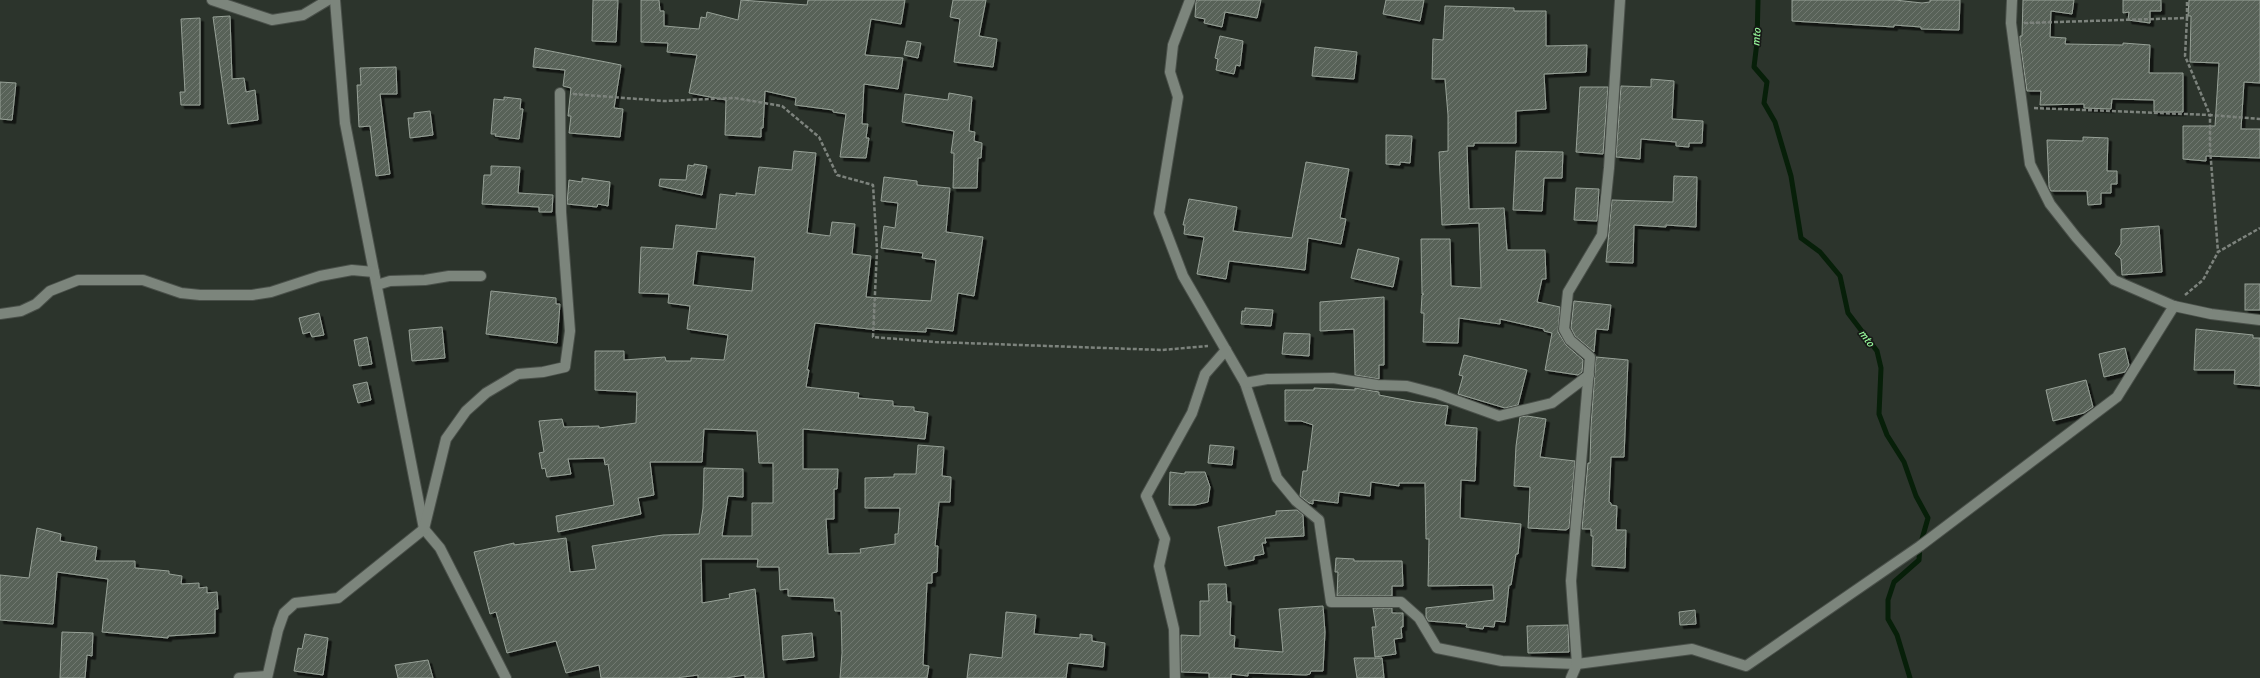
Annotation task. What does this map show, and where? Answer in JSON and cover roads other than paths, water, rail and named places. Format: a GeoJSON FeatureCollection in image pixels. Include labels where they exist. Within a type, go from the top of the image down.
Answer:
{"type":"FeatureCollection","features":[{"type":"Feature","properties":{"kind":"street"},"geometry":{"type":"LineString","coordinates":[[212,0],[272,20],[303,15],[328,0]]}},
{"type":"Feature","properties":{"kind":"street"},"geometry":{"type":"LineString","coordinates":[[335,0],[345,123],[424,529],[440,548],[506,678]]}},
{"type":"Feature","properties":{"kind":"street"},"geometry":{"type":"LineString","coordinates":[[1190,0],[1173,45],[1170,72],[1178,97],[1159,213],[1183,276],[1245,383],[1277,478],[1296,501],[1319,520],[1331,602],[1401,602],[1419,618],[1437,648],[1502,661],[1577,664],[1692,649],[1746,666],[1920,546],[2118,397],[2174,306]]}},
{"type":"Feature","properties":{"kind":"street"},"geometry":{"type":"LineString","coordinates":[[1571,678],[1577,664],[1571,581],[1583,426],[1590,375],[1590,357],[1570,340],[1564,329],[1568,292],[1602,235],[1609,168],[1620,0]]}},
{"type":"Feature","properties":{"kind":"street"},"geometry":{"type":"LineString","coordinates":[[2012,0],[2011,23],[2030,164],[2050,204],[2076,237],[2114,280],[2174,306],[2211,314],[2260,320]]}},
{"type":"Feature","properties":{"kind":"street"},"geometry":{"type":"LineString","coordinates":[[239,678],[266,677],[284,613],[295,604],[338,598],[424,529],[446,439],[466,411],[486,393],[518,374],[543,372],[565,367],[570,331],[561,212],[560,94]]}},
{"type":"Feature","properties":{"kind":"street"},"geometry":{"type":"LineString","coordinates":[[0,314],[21,311],[36,304],[50,291],[78,280],[143,280],[181,293],[252,295],[271,292],[320,276],[352,270],[374,272]]}},
{"type":"Feature","properties":{"kind":"street"},"geometry":{"type":"LineString","coordinates":[[377,285],[390,281],[425,280],[449,276],[481,276]]}},
{"type":"Feature","properties":{"kind":"street"},"geometry":{"type":"LineString","coordinates":[[1175,678],[1174,629],[1159,566],[1165,539],[1146,496],[1192,413],[1205,374],[1224,347]]}},
{"type":"Feature","properties":{"kind":"street"},"geometry":{"type":"LineString","coordinates":[[1245,383],[1267,379],[1333,378],[1377,385],[1407,386],[1438,394],[1499,416],[1552,403],[1590,375]]}},
{"type":"Feature","properties":{"kind":"waterway","name":"mto"},"geometry":{"type":"LineString","coordinates":[[1758,0],[1757,42],[1754,67],[1767,82],[1764,103],[1775,122],[1791,176],[1801,238],[1820,252],[1840,276],[1848,313],[1877,351],[1881,368],[1879,414],[1887,435],[1904,462],[1916,496],[1928,518],[1920,546],[1919,560],[1894,582],[1888,600],[1888,619],[1897,635],[1910,678]]}}]}
